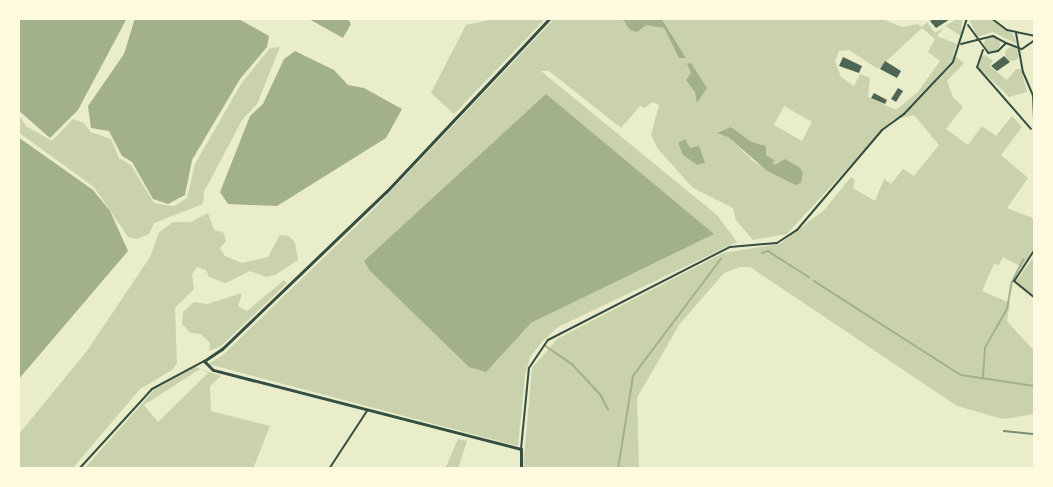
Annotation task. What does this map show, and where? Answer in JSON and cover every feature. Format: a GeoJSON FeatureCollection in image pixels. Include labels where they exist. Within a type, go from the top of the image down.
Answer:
{"type":"FeatureCollection","features":[{"type":"Feature","properties":{"kind":"street"},"geometry":{"type":"LineString","coordinates":[[79,469],[152,388],[222,349],[386,192],[550,18]]}},
{"type":"Feature","properties":{"kind":"street"},"geometry":{"type":"LineString","coordinates":[[521,469],[529,368],[548,340],[730,247],[777,243],[790,236],[838,187],[882,130],[933,86],[961,45],[967,18]]}},
{"type":"Feature","properties":{"kind":"street"},"geometry":{"type":"LineString","coordinates":[[991,18],[1016,33],[1035,38]]}},
{"type":"Feature","properties":{"kind":"street"},"geometry":{"type":"LineString","coordinates":[[967,23],[982,50],[994,53],[1006,43]]}},
{"type":"Feature","properties":{"kind":"street"},"geometry":{"type":"LineString","coordinates":[[1016,33],[1022,49],[1023,72],[1033,96],[1032,129],[1035,141]]}},
{"type":"Feature","properties":{"kind":"street"},"geometry":{"type":"LineString","coordinates":[[961,45],[993,36],[1022,49]]}},
{"type":"Feature","properties":{"kind":"street"},"geometry":{"type":"LineString","coordinates":[[1022,49],[1035,38]]}},
{"type":"Feature","properties":{"kind":"street"},"geometry":{"type":"LineString","coordinates":[[982,50],[977,67],[1032,129]]}},
{"type":"Feature","properties":{"kind":"street"},"geometry":{"type":"LineString","coordinates":[[1035,249],[1014,281],[1035,298]]}},
{"type":"Feature","properties":{"kind":"street"},"geometry":{"type":"LineString","coordinates":[[204,361],[211,369],[521,449]]}},
{"type":"Feature","properties":{"kind":"street"},"geometry":{"type":"LineString","coordinates":[[329,469],[367,411]]}},
{"type":"Feature","properties":{"kind":"shaded area"},"geometry":{"type":"Polygon","coordinates":[[[18,18],[127,18],[78,110],[50,138],[18,110],[18,18]]]}},
{"type":"Feature","properties":{"kind":"shaded area"},"geometry":{"type":"Polygon","coordinates":[[[135,18],[237,18],[269,36],[267,47],[240,79],[192,160],[185,195],[168,204],[153,199],[132,162],[122,156],[109,131],[91,128],[88,106],[124,54],[135,18]]]}},
{"type":"Feature","properties":{"kind":"shaded area"},"geometry":{"type":"Polygon","coordinates":[[[307,18],[347,18],[351,24],[343,38],[307,18]]]}},
{"type":"Feature","properties":{"kind":"shaded area"},"geometry":{"type":"Polygon","coordinates":[[[498,18],[546,18],[454,114],[431,93],[466,25],[498,18]]]}},
{"type":"Feature","properties":{"kind":"shaded area"},"geometry":{"type":"Polygon","coordinates":[[[555,18],[880,18],[902,27],[918,24],[922,27],[927,22],[935,33],[944,27],[937,36],[957,44],[953,55],[964,63],[947,81],[953,97],[963,107],[946,129],[968,145],[982,126],[996,136],[1012,116],[1022,127],[1001,155],[1028,178],[1007,208],[1035,219],[1035,246],[1022,267],[1003,257],[999,265],[994,264],[982,291],[1010,303],[1007,321],[1035,352],[1035,414],[1003,419],[957,406],[750,267],[740,267],[724,273],[679,325],[637,398],[639,469],[523,469],[532,368],[557,339],[723,253],[780,244],[824,210],[851,177],[855,180],[853,188],[875,201],[884,179],[891,184],[903,169],[914,176],[939,145],[914,115],[892,120],[787,234],[753,240],[736,220],[733,208],[693,188],[658,149],[651,135],[659,105],[652,102],[645,108],[640,106],[621,128],[549,71],[541,71],[717,215],[737,242],[558,327],[530,357],[525,376],[518,446],[208,364],[223,355],[372,211],[555,18]],[[922,28],[878,69],[849,50],[839,51],[835,61],[841,77],[854,86],[860,74],[870,78],[868,97],[896,110],[918,92],[940,61],[928,52],[935,39],[922,28]],[[784,106],[774,125],[802,141],[812,122],[784,106]],[[731,127],[728,137],[754,162],[795,185],[803,172],[799,168],[775,166],[766,155],[766,146],[750,141],[731,127]],[[713,234],[364,261],[369,270],[470,367],[531,323],[713,234]]]}},
{"type":"Feature","properties":{"kind":"shaded area"},"geometry":{"type":"Polygon","coordinates":[[[622,18],[661,18],[686,58],[679,58],[664,28],[646,25],[637,32],[630,30],[622,18]]]}},
{"type":"Feature","properties":{"kind":"shaded area"},"geometry":{"type":"Polygon","coordinates":[[[958,18],[965,19],[962,21],[961,36],[945,26],[958,18]]]}},
{"type":"Feature","properties":{"kind":"shaded area"},"geometry":{"type":"Polygon","coordinates":[[[969,18],[989,18],[1013,34],[1017,44],[993,32],[977,37],[969,18]]]}},
{"type":"Feature","properties":{"kind":"shaded area"},"geometry":{"type":"Polygon","coordinates":[[[989,36],[995,36],[1000,44],[998,50],[989,52],[984,47],[984,41],[989,36]]]}},
{"type":"Feature","properties":{"kind":"shaded area"},"geometry":{"type":"Polygon","coordinates":[[[280,47],[257,104],[242,120],[204,192],[203,204],[154,223],[149,234],[137,239],[128,237],[94,187],[18,132],[18,113],[26,126],[52,141],[73,119],[84,123],[91,132],[111,139],[119,158],[131,165],[154,203],[174,206],[187,198],[195,164],[241,84],[270,48],[280,47]]]}},
{"type":"Feature","properties":{"kind":"shaded area"},"geometry":{"type":"Polygon","coordinates":[[[1009,47],[1015,47],[1019,54],[1015,61],[1009,61],[1005,57],[1005,51],[1009,47]]]}},
{"type":"Feature","properties":{"kind":"shaded area"},"geometry":{"type":"Polygon","coordinates":[[[295,51],[334,70],[348,85],[364,88],[402,109],[386,138],[277,206],[228,204],[220,192],[250,116],[263,104],[284,59],[295,51]]]}},
{"type":"Feature","properties":{"kind":"shaded area"},"geometry":{"type":"Polygon","coordinates":[[[985,55],[993,61],[989,66],[1007,80],[1016,69],[1021,69],[1027,92],[1009,97],[979,68],[980,57],[985,55]]]}},
{"type":"Feature","properties":{"kind":"shaded area"},"geometry":{"type":"Polygon","coordinates":[[[691,63],[707,88],[697,103],[695,92],[686,80],[691,73],[687,64],[691,63]]]}},
{"type":"Feature","properties":{"kind":"shaded area"},"geometry":{"type":"Polygon","coordinates":[[[546,94],[714,234],[531,323],[486,372],[469,367],[369,270],[364,261],[546,94]]]}},
{"type":"Feature","properties":{"kind":"shaded area"},"geometry":{"type":"Polygon","coordinates":[[[731,127],[750,141],[766,146],[766,155],[775,161],[772,163],[775,165],[785,159],[799,167],[803,172],[801,183],[795,185],[766,170],[728,137],[717,133],[731,127]]]}},
{"type":"Feature","properties":{"kind":"shaded area"},"geometry":{"type":"Polygon","coordinates":[[[18,137],[93,190],[110,211],[128,251],[18,380],[18,137]]]}},
{"type":"Feature","properties":{"kind":"shaded area"},"geometry":{"type":"Polygon","coordinates":[[[685,139],[690,148],[699,146],[705,163],[697,165],[683,155],[678,143],[685,139]]]}},
{"type":"Feature","properties":{"kind":"shaded area"},"geometry":{"type":"Polygon","coordinates":[[[208,213],[214,230],[223,232],[226,241],[220,248],[225,256],[242,263],[268,257],[280,235],[289,236],[295,243],[298,260],[275,275],[266,277],[250,271],[226,283],[209,277],[206,270],[197,267],[192,274],[194,289],[175,308],[177,363],[172,370],[140,389],[72,469],[18,469],[18,435],[87,351],[150,257],[159,232],[173,222],[191,222],[208,213]]]}},
{"type":"Feature","properties":{"kind":"shaded area"},"geometry":{"type":"Polygon","coordinates":[[[1035,255],[1035,297],[1016,281],[1035,255]]]}},
{"type":"Feature","properties":{"kind":"shaded area"},"geometry":{"type":"Polygon","coordinates":[[[284,280],[287,283],[221,346],[209,351],[210,343],[201,334],[191,333],[182,324],[183,312],[194,302],[207,304],[242,293],[238,306],[247,311],[284,280]]]}},
{"type":"Feature","properties":{"kind":"shaded area"},"geometry":{"type":"Polygon","coordinates":[[[195,367],[221,376],[210,386],[211,411],[270,426],[253,469],[84,469],[154,390],[195,367]],[[200,369],[144,405],[158,422],[208,373],[200,369]]]}},
{"type":"Feature","properties":{"kind":"shaded area"},"geometry":{"type":"Polygon","coordinates":[[[458,439],[467,441],[458,469],[445,469],[458,439]]]}},
{"type":"Feature","properties":{"kind":"building"},"geometry":{"type":"Polygon","coordinates":[[[935,18],[952,18],[936,28],[930,21],[935,18]]]}},
{"type":"Feature","properties":{"kind":"building"},"geometry":{"type":"Polygon","coordinates":[[[1004,56],[1010,62],[997,71],[991,66],[1004,56]]]}},
{"type":"Feature","properties":{"kind":"building"},"geometry":{"type":"Polygon","coordinates":[[[843,57],[862,66],[859,73],[839,66],[843,57]]]}},
{"type":"Feature","properties":{"kind":"building"},"geometry":{"type":"Polygon","coordinates":[[[885,61],[901,71],[897,78],[880,69],[885,61]]]}},
{"type":"Feature","properties":{"kind":"building"},"geometry":{"type":"Polygon","coordinates":[[[898,88],[903,91],[896,102],[891,99],[898,88]]]}},
{"type":"Feature","properties":{"kind":"building"},"geometry":{"type":"Polygon","coordinates":[[[874,93],[887,100],[885,104],[871,98],[874,93]]]}},
{"type":"Feature","properties":{"kind":"waterway"},"geometry":{"type":"LineString","coordinates":[[762,253],[768,251],[809,277]]}},
{"type":"Feature","properties":{"kind":"waterway"},"geometry":{"type":"LineString","coordinates":[[618,469],[633,376],[721,259]]}},
{"type":"Feature","properties":{"kind":"waterway"},"geometry":{"type":"LineString","coordinates":[[983,377],[985,348],[1007,309],[1012,282],[1023,260]]}},
{"type":"Feature","properties":{"kind":"waterway"},"geometry":{"type":"LineString","coordinates":[[814,281],[961,375],[1035,386]]}},
{"type":"Feature","properties":{"kind":"waterway"},"geometry":{"type":"LineString","coordinates":[[546,346],[573,365],[601,395],[608,409]]}},
{"type":"Feature","properties":{"kind":"railway"},"geometry":{"type":"LineString","coordinates":[[1004,431],[1035,434]]}}]}
